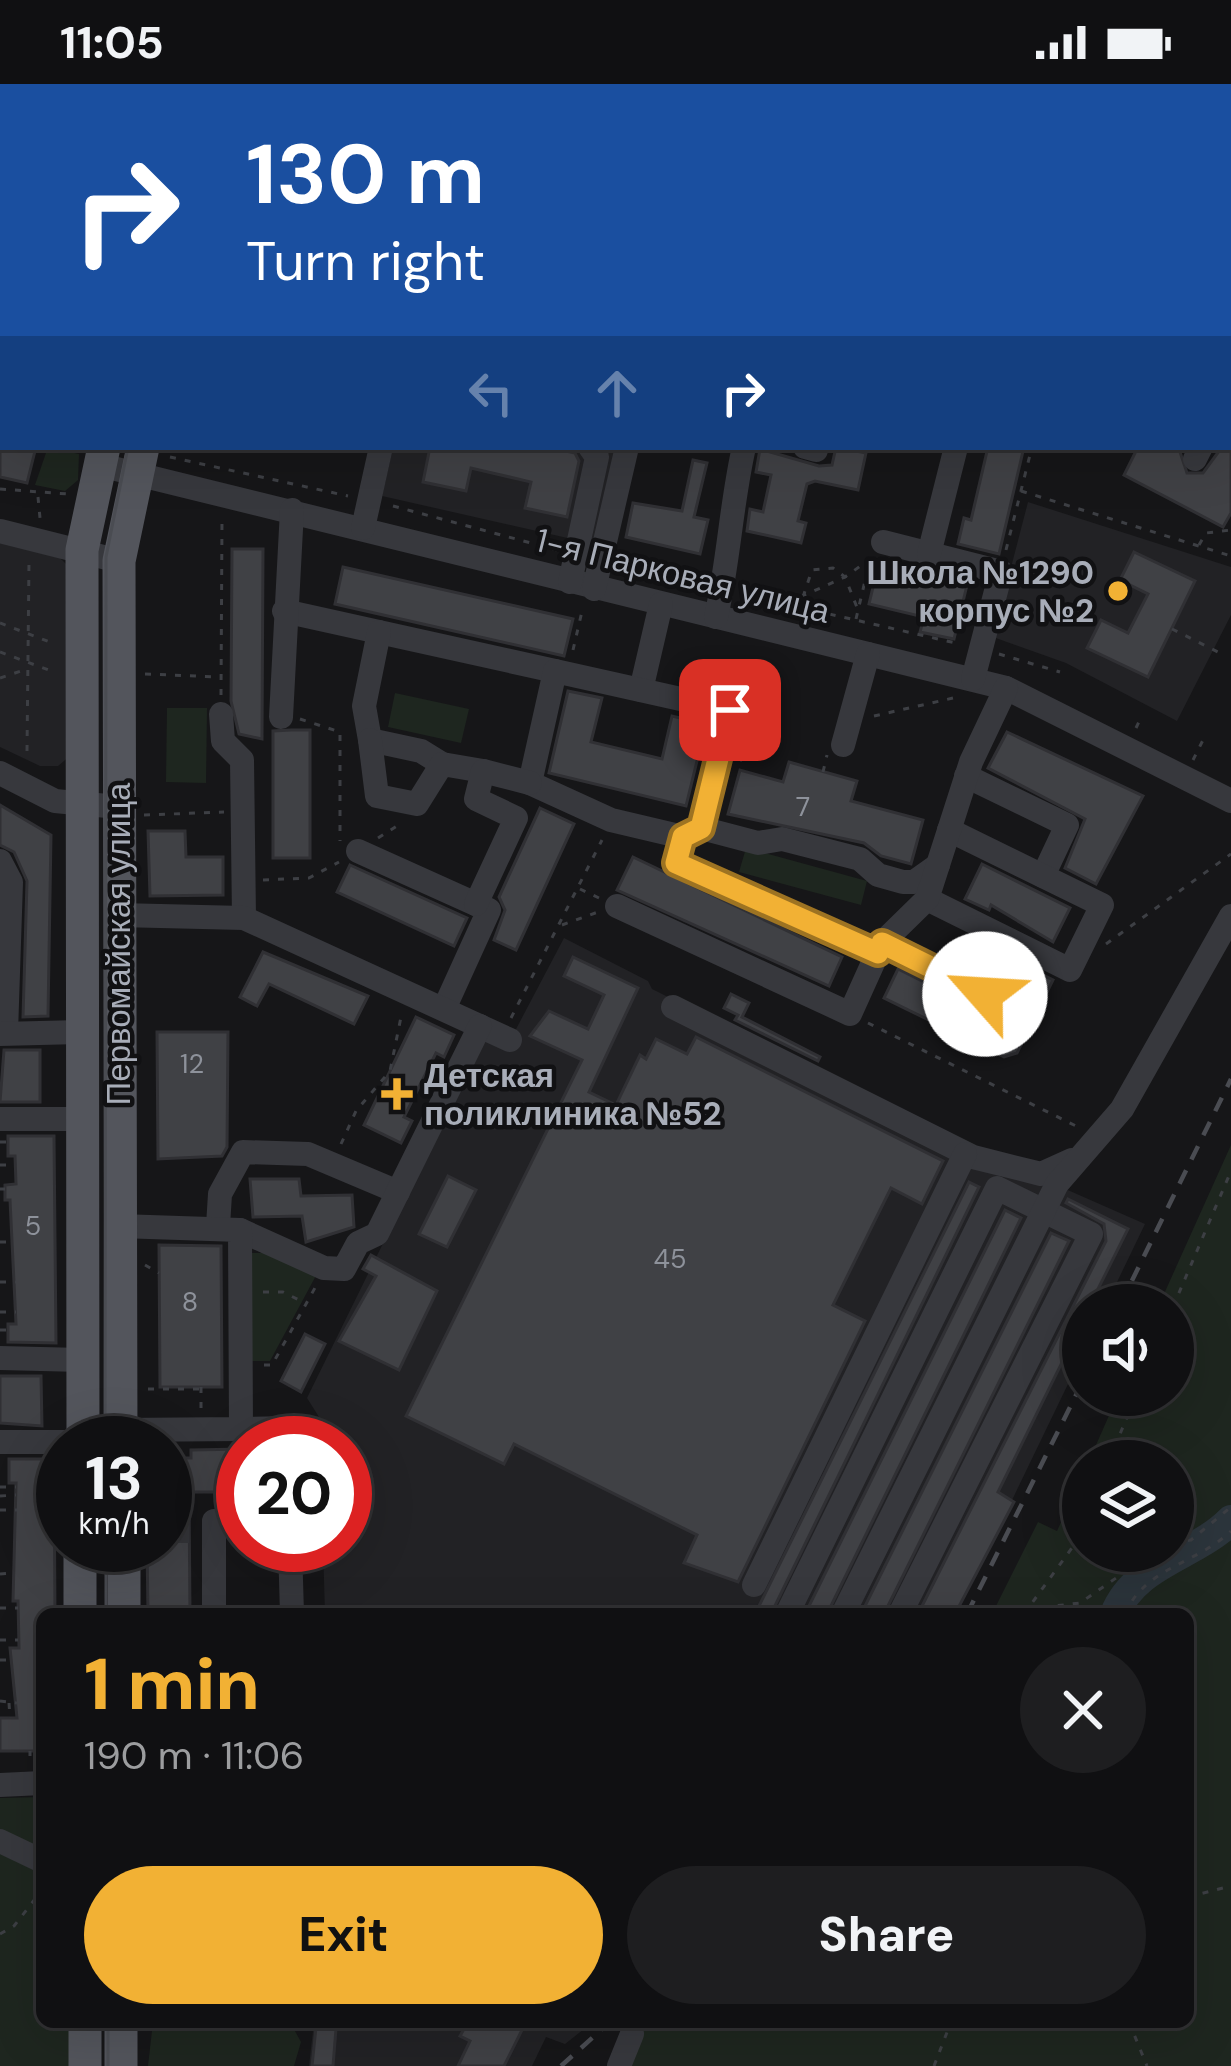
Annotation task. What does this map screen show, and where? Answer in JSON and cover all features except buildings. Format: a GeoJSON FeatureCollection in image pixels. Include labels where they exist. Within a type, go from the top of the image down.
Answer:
{"type":"FeatureCollection","features":[{"type":"Feature","properties":{"kind":"main road","name":"Первомайская улица"},"geometry":{"type":"LineString","coordinates":[[83,1416],[82,550],[92,459]]}},
{"type":"Feature","properties":{"kind":"main road","name":"Первомайская улица"},"geometry":{"type":"LineString","coordinates":[[121,1416],[119,1226],[132,1008],[118,915],[127,811],[119,561],[139,460]]}},
{"type":"Feature","properties":{"kind":"main road"},"geometry":{"type":"LineString","coordinates":[[80,1572],[80,1608]]}},
{"type":"Feature","properties":{"kind":"main road"},"geometry":{"type":"LineString","coordinates":[[124,1572],[124,1608]]}},
{"type":"Feature","properties":{"kind":"main road"},"geometry":{"type":"LineString","coordinates":[[85,2028],[85,2066]]}},
{"type":"Feature","properties":{"kind":"main road"},"geometry":{"type":"LineString","coordinates":[[121,2028],[121,2066]]}},
{"type":"Feature","properties":{"kind":"street"},"geometry":{"type":"LineString","coordinates":[[363,528],[380,450]]}},
{"type":"Feature","properties":{"kind":"street"},"geometry":{"type":"LineString","coordinates":[[583,592],[597,458],[592,450]]}},
{"type":"Feature","properties":{"kind":"street"},"geometry":{"type":"LineString","coordinates":[[583,592],[626,450]]}},
{"type":"Feature","properties":{"kind":"street"},"geometry":{"type":"LineString","coordinates":[[716,617],[734,538],[731,506],[743,450]]}},
{"type":"Feature","properties":{"kind":"street"},"geometry":{"type":"LineString","coordinates":[[929,554],[955,450]]}},
{"type":"Feature","properties":{"kind":"street","name":"1-я Парковая улица"},"geometry":{"type":"LineString","coordinates":[[92,459],[139,460],[292,510],[583,592],[661,604],[868,654],[966,687],[1006,688],[1231,801]]}},
{"type":"Feature","properties":{"kind":"street"},"geometry":{"type":"LineString","coordinates":[[281,717],[292,510]]}},
{"type":"Feature","properties":{"kind":"street"},"geometry":{"type":"LineString","coordinates":[[0,531],[119,561]]}},
{"type":"Feature","properties":{"kind":"street"},"geometry":{"type":"LineString","coordinates":[[876,552],[929,554],[1000,572],[966,687]]}},
{"type":"Feature","properties":{"kind":"street"},"geometry":{"type":"LineString","coordinates":[[641,690],[661,604]]}},
{"type":"Feature","properties":{"kind":"street"},"geometry":{"type":"LineString","coordinates":[[284,611],[730,710],[692,832],[676,863],[985,994],[1011,940]]}},
{"type":"Feature","properties":{"kind":"street"},"geometry":{"type":"LineString","coordinates":[[379,632],[364,706],[377,796],[417,804],[442,764]]}},
{"type":"Feature","properties":{"kind":"street"},"geometry":{"type":"LineString","coordinates":[[839,744],[868,654]]}},
{"type":"Feature","properties":{"kind":"street"},"geometry":{"type":"LineString","coordinates":[[530,783],[561,672]]}},
{"type":"Feature","properties":{"kind":"street"},"geometry":{"type":"LineString","coordinates":[[617,906],[850,1014],[880,948],[927,899],[966,776],[1006,688]]}},
{"type":"Feature","properties":{"kind":"street"},"geometry":{"type":"LineString","coordinates":[[220,714],[223,741],[242,760],[244,918]]}},
{"type":"Feature","properties":{"kind":"street"},"geometry":{"type":"LineString","coordinates":[[370,740],[421,751],[442,764],[530,783],[611,820],[758,843],[782,839],[860,860],[878,875],[903,882],[914,882],[938,865]]}},
{"type":"Feature","properties":{"kind":"street"},"geometry":{"type":"LineString","coordinates":[[476,904],[515,818],[476,799],[483,771]]}},
{"type":"Feature","properties":{"kind":"street"},"geometry":{"type":"LineString","coordinates":[[0,773],[55,801],[127,811]]}},
{"type":"Feature","properties":{"kind":"street"},"geometry":{"type":"LineString","coordinates":[[966,776],[1067,825],[1042,875]]}},
{"type":"Feature","properties":{"kind":"street"},"geometry":{"type":"LineString","coordinates":[[927,899],[1070,970],[1102,905],[949,830]]}},
{"type":"Feature","properties":{"kind":"street"},"geometry":{"type":"LineString","coordinates":[[349,856],[489,910],[444,1009]]}},
{"type":"Feature","properties":{"kind":"street"},"geometry":{"type":"LineString","coordinates":[[0,861],[11,882],[3,1034],[80,1032]]}},
{"type":"Feature","properties":{"kind":"street"},"geometry":{"type":"LineString","coordinates":[[118,915],[244,918],[497,1034],[398,1192],[377,1234],[358,1243],[344,1270],[324,1268],[229,1228],[119,1226]]}},
{"type":"Feature","properties":{"kind":"street"},"geometry":{"type":"LineString","coordinates":[[673,1007],[965,1154],[1005,1169],[1041,1174],[1072,1160],[1098,1137],[1133,1091],[1231,916]]}},
{"type":"Feature","properties":{"kind":"street"},"geometry":{"type":"LineString","coordinates":[[4,1131],[82,1119]]}},
{"type":"Feature","properties":{"kind":"street"},"geometry":{"type":"LineString","coordinates":[[241,1416],[240,1292],[220,1194],[248,1148],[308,1154],[398,1192]]}},
{"type":"Feature","properties":{"kind":"street"},"geometry":{"type":"LineString","coordinates":[[754,1585],[965,1154]]}},
{"type":"Feature","properties":{"kind":"street"},"geometry":{"type":"LineString","coordinates":[[846,1608],[1072,1160]]}},
{"type":"Feature","properties":{"kind":"street"},"geometry":{"type":"LineString","coordinates":[[790,1608],[997,1188],[1091,1234],[902,1608]]}},
{"type":"Feature","properties":{"kind":"street"},"geometry":{"type":"LineString","coordinates":[[0,1358],[82,1360]]}},
{"type":"Feature","properties":{"kind":"street"},"geometry":{"type":"LineString","coordinates":[[0,1460],[0,1442],[36,1442]]}},
{"type":"Feature","properties":{"kind":"street"},"geometry":{"type":"LineString","coordinates":[[213,1608],[202,1531],[216,1522]]}},
{"type":"Feature","properties":{"kind":"street"},"geometry":{"type":"LineString","coordinates":[[291,1572],[292,1608]]}},
{"type":"Feature","properties":{"kind":"street"},"geometry":{"type":"LineString","coordinates":[[0,1785],[36,1783]]}},
{"type":"Feature","properties":{"kind":"street"},"geometry":{"type":"LineString","coordinates":[[0,1841],[36,1858]]}},
{"type":"Feature","properties":{"kind":"street"},"geometry":{"type":"LineString","coordinates":[[619,2066],[632,2034]]}},
{"type":"Feature","properties":{"kind":"path"},"geometry":{"type":"LineString","coordinates":[[1000,572],[1031,450]]}},
{"type":"Feature","properties":{"kind":"path"},"geometry":{"type":"LineString","coordinates":[[0,489],[38,496],[68,494],[92,459]]}},
{"type":"Feature","properties":{"kind":"path"},"geometry":{"type":"LineString","coordinates":[[1021,491],[1231,556]]}},
{"type":"Feature","properties":{"kind":"path"},"geometry":{"type":"LineString","coordinates":[[38,496],[40,524]]}},
{"type":"Feature","properties":{"kind":"path"},"geometry":{"type":"LineString","coordinates":[[220,714],[223,519]]}},
{"type":"Feature","properties":{"kind":"path"},"geometry":{"type":"LineString","coordinates":[[1199,546],[1206,533],[1231,530]]}},
{"type":"Feature","properties":{"kind":"path"},"geometry":{"type":"LineString","coordinates":[[27,751],[30,552]]}},
{"type":"Feature","properties":{"kind":"path"},"geometry":{"type":"LineString","coordinates":[[786,604],[844,578],[876,552]]}},
{"type":"Feature","properties":{"kind":"path"},"geometry":{"type":"LineString","coordinates":[[856,620],[876,552]]}},
{"type":"Feature","properties":{"kind":"path"},"geometry":{"type":"LineString","coordinates":[[803,597],[812,570],[833,568],[844,578],[858,610]]}},
{"type":"Feature","properties":{"kind":"path"},"geometry":{"type":"LineString","coordinates":[[561,672],[583,592]]}},
{"type":"Feature","properties":{"kind":"path"},"geometry":{"type":"LineString","coordinates":[[0,623],[68,649]]}},
{"type":"Feature","properties":{"kind":"path"},"geometry":{"type":"LineString","coordinates":[[1172,629],[1218,652]]}},
{"type":"Feature","properties":{"kind":"path"},"geometry":{"type":"LineString","coordinates":[[0,652],[67,676]]}},
{"type":"Feature","properties":{"kind":"path"},"geometry":{"type":"LineString","coordinates":[[0,678],[29,666]]}},
{"type":"Feature","properties":{"kind":"path"},"geometry":{"type":"LineString","coordinates":[[137,673],[221,676]]}},
{"type":"Feature","properties":{"kind":"path"},"geometry":{"type":"LineString","coordinates":[[823,772],[839,744],[966,687]]}},
{"type":"Feature","properties":{"kind":"path"},"geometry":{"type":"LineString","coordinates":[[1142,715],[1134,730],[1147,737]]}},
{"type":"Feature","properties":{"kind":"path"},"geometry":{"type":"LineString","coordinates":[[281,717],[340,732],[349,856]]}},
{"type":"Feature","properties":{"kind":"path"},"geometry":{"type":"LineString","coordinates":[[1176,752],[1193,761],[1203,740]]}},
{"type":"Feature","properties":{"kind":"path"},"geometry":{"type":"LineString","coordinates":[[127,811],[242,811]]}},
{"type":"Feature","properties":{"kind":"path"},"geometry":{"type":"LineString","coordinates":[[497,1034],[561,925],[611,820]]}},
{"type":"Feature","properties":{"kind":"path"},"geometry":{"type":"LineString","coordinates":[[1106,944],[1231,854]]}},
{"type":"Feature","properties":{"kind":"path"},"geometry":{"type":"LineString","coordinates":[[561,925],[617,906]]}},
{"type":"Feature","properties":{"kind":"path"},"geometry":{"type":"LineString","coordinates":[[850,1014],[1098,1137]]}},
{"type":"Feature","properties":{"kind":"path"},"geometry":{"type":"LineString","coordinates":[[333,1162],[356,1111],[390,1071],[401,1017]]}},
{"type":"Feature","properties":{"kind":"path"},"geometry":{"type":"LineString","coordinates":[[378,1065],[390,1071]]}},
{"type":"Feature","properties":{"kind":"path"},"geometry":{"type":"LineString","coordinates":[[0,1142],[4,1131]]}},
{"type":"Feature","properties":{"kind":"path"},"geometry":{"type":"LineString","coordinates":[[0,1165],[16,1165]]}},
{"type":"Feature","properties":{"kind":"path"},"geometry":{"type":"LineString","coordinates":[[1183,1284],[1231,1171]]}},
{"type":"Feature","properties":{"kind":"path"},"geometry":{"type":"LineString","coordinates":[[0,1241],[10,1242]]}},
{"type":"Feature","properties":{"kind":"path"},"geometry":{"type":"LineString","coordinates":[[139,1262],[159,1273]]}},
{"type":"Feature","properties":{"kind":"path"},"geometry":{"type":"LineString","coordinates":[[240,1365],[272,1365],[324,1268]]}},
{"type":"Feature","properties":{"kind":"path"},"geometry":{"type":"LineString","coordinates":[[0,1282],[16,1282]]}},
{"type":"Feature","properties":{"kind":"path"},"geometry":{"type":"LineString","coordinates":[[240,1292],[283,1292],[307,1304]]}},
{"type":"Feature","properties":{"kind":"path"},"geometry":{"type":"LineString","coordinates":[[0,1312],[16,1312]]}},
{"type":"Feature","properties":{"kind":"path"},"geometry":{"type":"LineString","coordinates":[[0,1330],[8,1330]]}},
{"type":"Feature","properties":{"kind":"path"},"geometry":{"type":"LineString","coordinates":[[141,1390],[201,1389]]}},
{"type":"Feature","properties":{"kind":"path"},"geometry":{"type":"LineString","coordinates":[[0,1487],[16,1487]]}},
{"type":"Feature","properties":{"kind":"path"},"geometry":{"type":"LineString","coordinates":[[0,1496],[16,1495]]}},
{"type":"Feature","properties":{"kind":"path"},"geometry":{"type":"LineString","coordinates":[[1194,1537],[1231,1507]]}},
{"type":"Feature","properties":{"kind":"path"},"geometry":{"type":"LineString","coordinates":[[0,1510],[16,1510]]}},
{"type":"Feature","properties":{"kind":"path"},"geometry":{"type":"LineString","coordinates":[[1129,1608],[1152,1577],[1211,1550],[1231,1531]]}},
{"type":"Feature","properties":{"kind":"path"},"geometry":{"type":"LineString","coordinates":[[1028,1608],[1062,1555]]}},
{"type":"Feature","properties":{"kind":"path"},"geometry":{"type":"LineString","coordinates":[[1046,1608],[1080,1603],[1125,1572]]}},
{"type":"Feature","properties":{"kind":"path"},"geometry":{"type":"LineString","coordinates":[[0,1574],[13,1574]]}},
{"type":"Feature","properties":{"kind":"path"},"geometry":{"type":"LineString","coordinates":[[0,1609],[18,1608]]}},
{"type":"Feature","properties":{"kind":"path"},"geometry":{"type":"LineString","coordinates":[[0,1640],[18,1640]]}},
{"type":"Feature","properties":{"kind":"path"},"geometry":{"type":"LineString","coordinates":[[0,1660],[10,1660]]}},
{"type":"Feature","properties":{"kind":"path"},"geometry":{"type":"LineString","coordinates":[[0,1701],[17,1703]]}},
{"type":"Feature","properties":{"kind":"path"},"geometry":{"type":"LineString","coordinates":[[9,1703],[9,1714],[17,1711]]}},
{"type":"Feature","properties":{"kind":"path"},"geometry":{"type":"LineString","coordinates":[[1194,1895],[1231,1886]]}},
{"type":"Feature","properties":{"kind":"path"},"geometry":{"type":"LineString","coordinates":[[0,1934],[14,1925],[36,1898]]}},
{"type":"Feature","properties":{"kind":"path"},"geometry":{"type":"LineString","coordinates":[[934,2066],[949,2028]]}},
{"type":"Feature","properties":{"kind":"path"},"geometry":{"type":"LineString","coordinates":[[1131,2028],[1147,2066]]}},
{"type":"Feature","properties":{"kind":"shaded area"},"geometry":{"type":"Polygon","coordinates":[[[47,450],[79,454],[78,480],[65,491],[35,485],[47,450]]]}},
{"type":"Feature","properties":{"kind":"shaded area"},"geometry":{"type":"Polygon","coordinates":[[[392,450],[615,450],[594,544],[382,496],[392,450]]]}},
{"type":"Feature","properties":{"kind":"shaded area","name":"Школа №1290 корпус №2"},"geometry":{"type":"Polygon","coordinates":[[[1028,502],[1231,567],[1231,615],[1177,721],[1066,663],[993,637],[1028,502]]]}},
{"type":"Feature","properties":{"kind":"shaded area"},"geometry":{"type":"Polygon","coordinates":[[[0,542],[60,558],[67,565],[71,755],[58,766],[40,766],[0,747],[0,542]]]}},
{"type":"Feature","properties":{"kind":"shaded area"},"geometry":{"type":"Polygon","coordinates":[[[395,693],[469,709],[461,743],[388,727],[395,693]]]}},
{"type":"Feature","properties":{"kind":"shaded area"},"geometry":{"type":"Polygon","coordinates":[[[167,708],[207,708],[206,783],[166,782],[167,708]]]}},
{"type":"Feature","properties":{"kind":"shaded area"},"geometry":{"type":"Polygon","coordinates":[[[746,848],[867,881],[861,905],[739,872],[746,848]]]}},
{"type":"Feature","properties":{"kind":"shaded area"},"geometry":{"type":"Polygon","coordinates":[[[564,938],[648,981],[652,989],[972,1148],[1145,1224],[1116,1284],[1062,1284],[1062,1396],[960,1608],[325,1608],[324,1572],[372,1572],[372,1416],[318,1416],[307,1398],[483,1040],[505,1050],[564,938]]]}},
{"type":"Feature","properties":{"kind":"shaded area"},"geometry":{"type":"Polygon","coordinates":[[[1231,1145],[1231,2066],[624,2066],[637,2028],[1194,2028],[1194,1608],[995,1608],[1038,1522],[1057,1531],[1062,1520],[1062,1572],[1194,1572],[1194,1440],[1098,1440],[1109,1416],[1194,1416],[1194,1284],[1168,1284],[1231,1145]]]}},
{"type":"Feature","properties":{"kind":"shaded area"},"geometry":{"type":"Polygon","coordinates":[[[244,1253],[284,1253],[319,1270],[270,1361],[245,1361],[244,1253]]]}},
{"type":"Feature","properties":{"kind":"shaded area"},"geometry":{"type":"Polygon","coordinates":[[[36,1797],[36,1848],[0,1831],[0,1798],[36,1797]]]}},
{"type":"Feature","properties":{"kind":"shaded area"},"geometry":{"type":"Polygon","coordinates":[[[0,1854],[36,1870],[36,2028],[75,2028],[74,2066],[0,2066],[0,1854]]]}},
{"type":"Feature","properties":{"kind":"shaded area"},"geometry":{"type":"Polygon","coordinates":[[[152,2028],[293,2028],[301,2042],[294,2066],[148,2066],[152,2028]]]}},
{"type":"Feature","properties":{"kind":"shaded area"},"geometry":{"type":"Polygon","coordinates":[[[313,2028],[585,2028],[565,2044],[546,2037],[532,2066],[309,2066],[313,2028]]]}},
{"type":"Feature","properties":{"kind":"waterway"},"geometry":{"type":"LineString","coordinates":[[1118,1608],[1151,1571],[1231,1520]]}},
{"type":"Feature","properties":{"kind":"tram line"},"geometry":{"type":"LineString","coordinates":[[105,1416],[106,557],[127,450]]}},
{"type":"Feature","properties":{"kind":"tram line"},"geometry":{"type":"LineString","coordinates":[[106,1572],[106,1608]]}},
{"type":"Feature","properties":{"kind":"tram line"},"geometry":{"type":"LineString","coordinates":[[108,2028],[108,2066]]}},
{"type":"Feature","properties":{"kind":"railway"},"geometry":{"type":"LineString","coordinates":[[1130,1284],[1231,1079]]}},
{"type":"Feature","properties":{"kind":"railway"},"geometry":{"type":"LineString","coordinates":[[970,1608],[1066,1416]]}},
{"type":"Feature","properties":{"kind":"railway"},"geometry":{"type":"LineString","coordinates":[[561,2066],[603,2028]]}},
{"type":"Feature","properties":{"kind":"place","name":"Школа №1290 корпус №2"},"geometry":{"type":"Point","coordinates":[1118,591]}},
{"type":"Feature","properties":{"kind":"place","name":"Детская поликлиника №52"},"geometry":{"type":"Point","coordinates":[397,1094]}},
{"type":"Feature","properties":{"kind":"route"},"geometry":{"type":"LineString","coordinates":[[730,710],[701,828],[683,837],[676,863],[878,953],[882,943],[985,994]]}}]}
